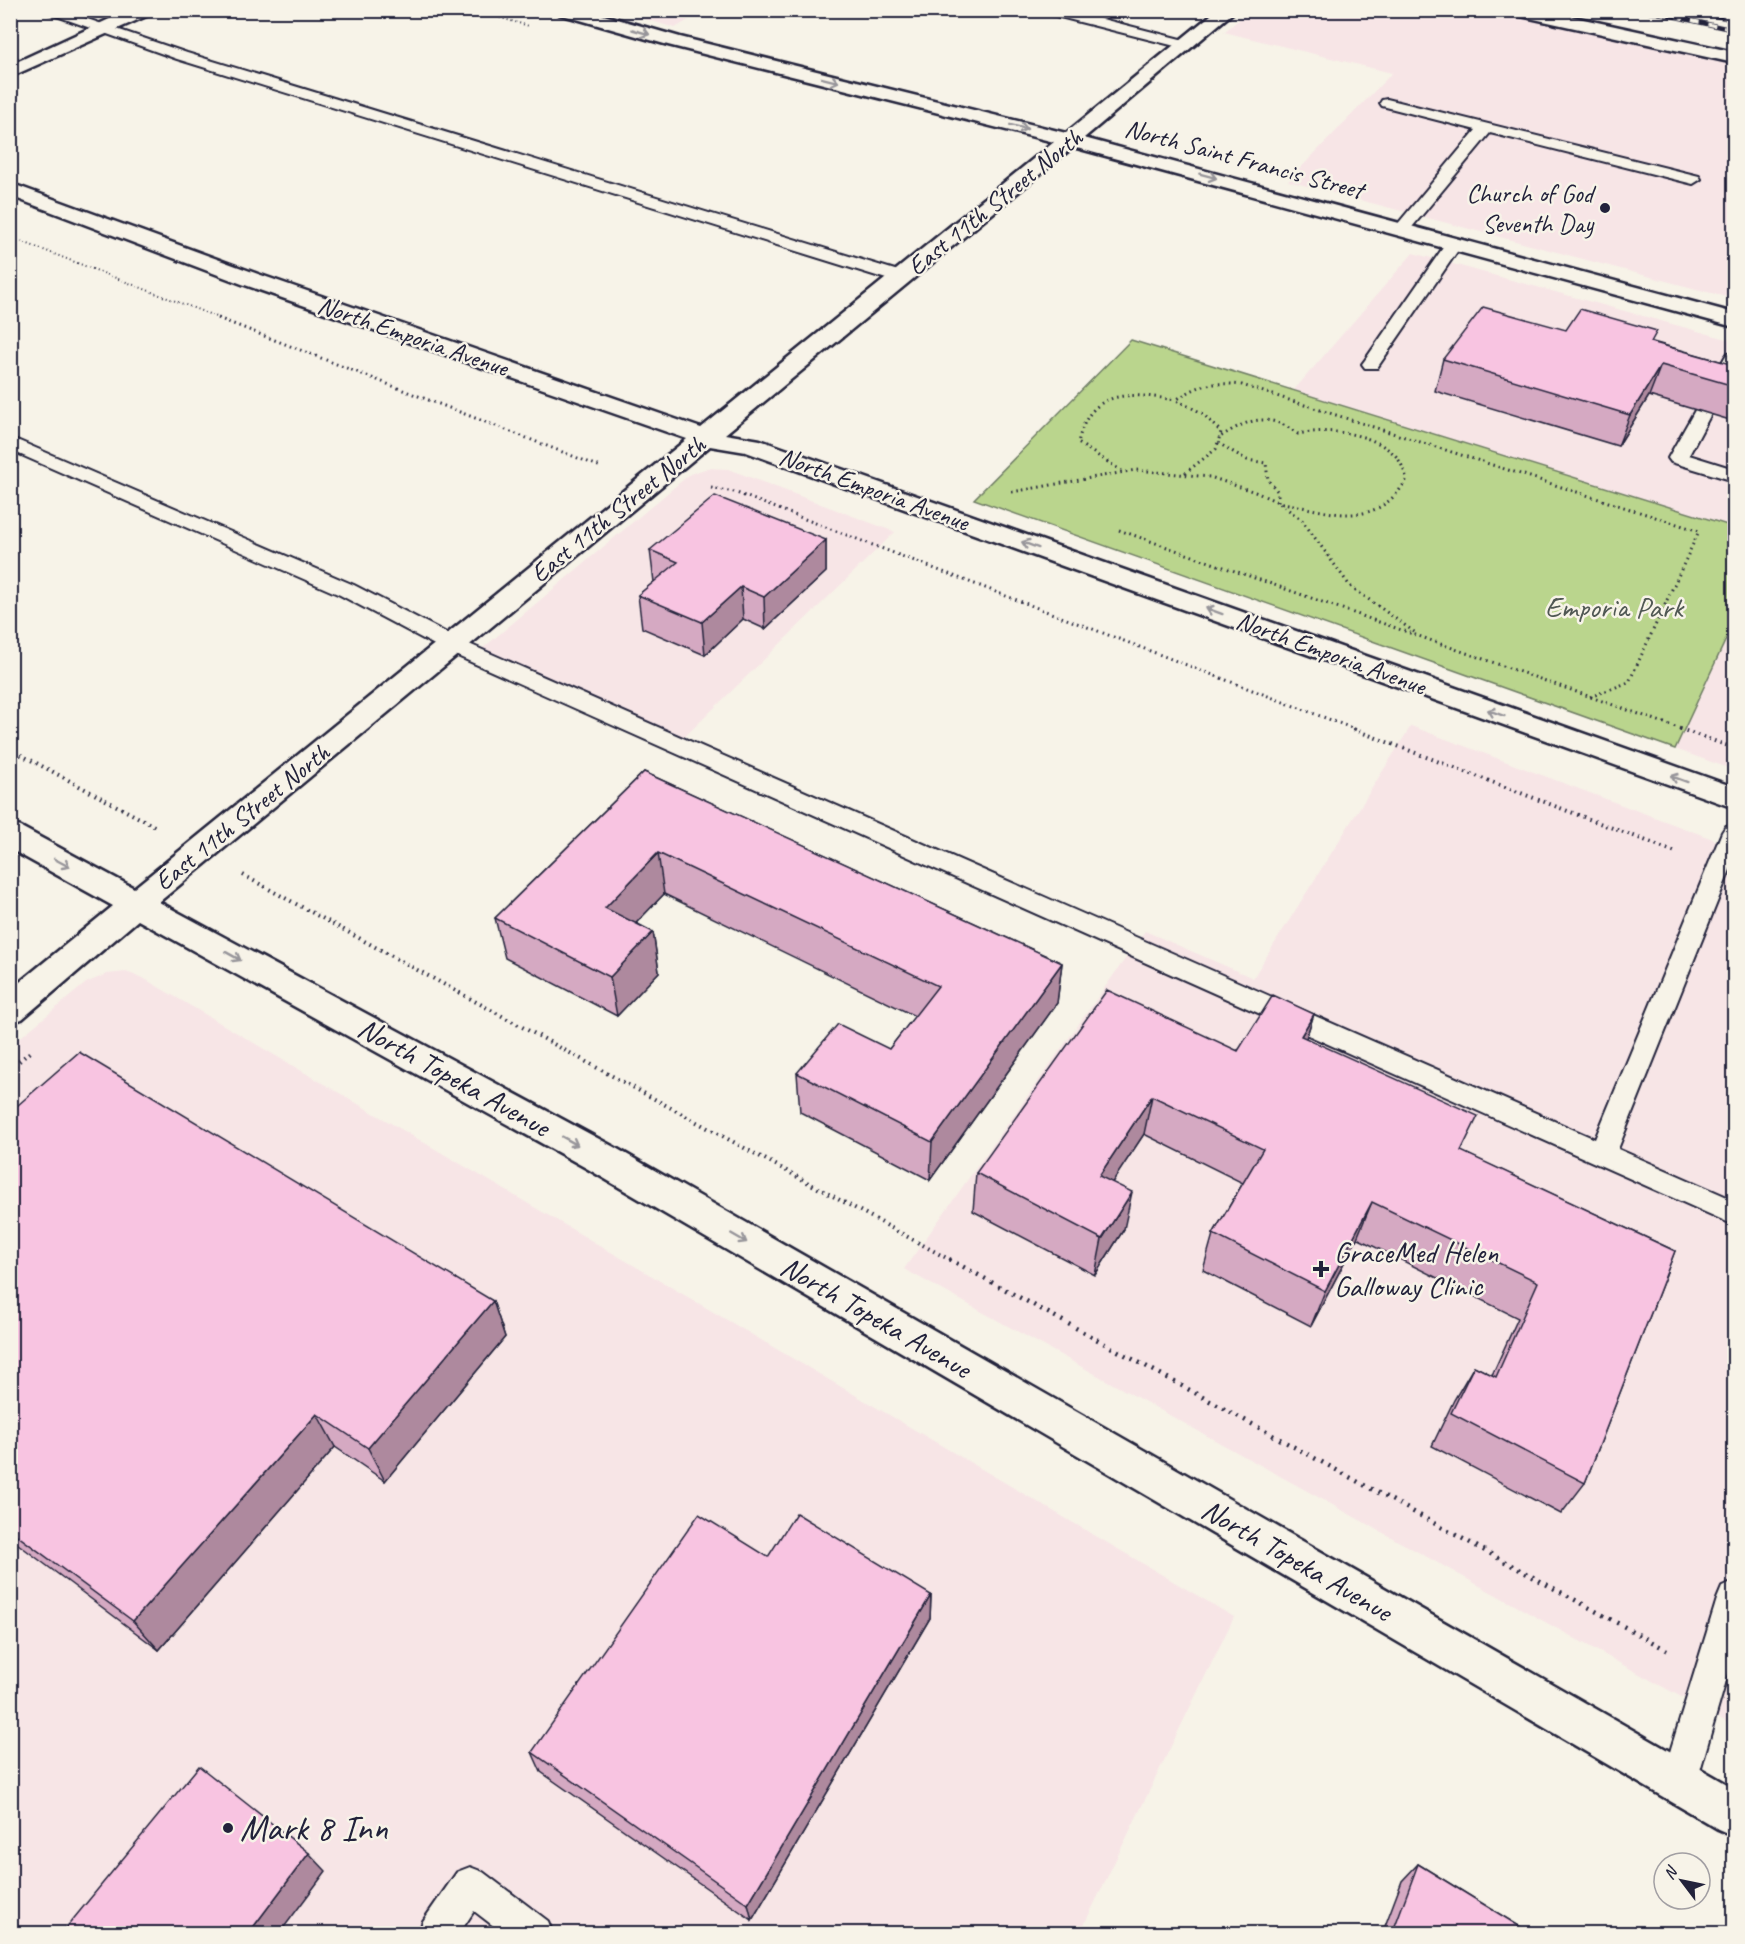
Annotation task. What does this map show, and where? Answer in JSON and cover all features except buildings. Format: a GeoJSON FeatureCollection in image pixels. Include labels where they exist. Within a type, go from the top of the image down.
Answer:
{"type":"FeatureCollection","features":[{"type":"Feature","properties":{"kind":"street"},"geometry":{"type":"LineString","coordinates":[[10,72],[145,10]]}},
{"type":"Feature","properties":{"kind":"street","name":"North Saint Francis Street"},"geometry":{"type":"LineString","coordinates":[[565,10],[674,41],[1071,140],[1734,320]]}},
{"type":"Feature","properties":{"kind":"street","name":"East 11th Street North"},"geometry":{"type":"LineString","coordinates":[[10,1010],[200,851],[1228,10]]}},
{"type":"Feature","properties":{"kind":"street"},"geometry":{"type":"LineString","coordinates":[[1516,10],[1734,58]]}},
{"type":"Feature","properties":{"kind":"street","name":"North Emporia Avenue"},"geometry":{"type":"LineString","coordinates":[[10,189],[250,279],[706,438],[751,445],[1734,798]]}},
{"type":"Feature","properties":{"kind":"street","name":"North Topeka Avenue"},"geometry":{"type":"LineString","coordinates":[[10,835],[601,1158],[1734,1813]]}},
{"type":"Feature","properties":{"kind":"lane"},"geometry":{"type":"LineString","coordinates":[[46,10],[182,56],[902,278]]}},
{"type":"Feature","properties":{"kind":"lane"},"geometry":{"type":"LineString","coordinates":[[1049,10],[1187,45]]}},
{"type":"Feature","properties":{"kind":"lane"},"geometry":{"type":"LineString","coordinates":[[1387,103],[1693,179]]}},
{"type":"Feature","properties":{"kind":"lane"},"geometry":{"type":"LineString","coordinates":[[1402,229],[1486,128]]}},
{"type":"Feature","properties":{"kind":"lane"},"geometry":{"type":"LineString","coordinates":[[1371,364],[1455,243]]}},
{"type":"Feature","properties":{"kind":"lane"},"geometry":{"type":"LineString","coordinates":[[1714,394],[1734,357]]}},
{"type":"Feature","properties":{"kind":"lane"},"geometry":{"type":"LineString","coordinates":[[1703,412],[1678,458],[1734,475]]}},
{"type":"Feature","properties":{"kind":"lane"},"geometry":{"type":"LineString","coordinates":[[10,443],[347,590],[452,645],[1734,1213]]}},
{"type":"Feature","properties":{"kind":"lane"},"geometry":{"type":"LineString","coordinates":[[1602,1155],[1734,832]]}},
{"type":"Feature","properties":{"kind":"lane"},"geometry":{"type":"LineString","coordinates":[[1679,1781],[1734,1599]]}},
{"type":"Feature","properties":{"kind":"lane"},"geometry":{"type":"LineString","coordinates":[[436,1934],[470,1885],[535,1934]]}},
{"type":"Feature","properties":{"kind":"path"},"geometry":{"type":"LineString","coordinates":[[1176,400],[1196,387],[1212,381],[1242,385],[1699,531],[1629,682],[1589,697]]}},
{"type":"Feature","properties":{"kind":"path"},"geometry":{"type":"LineString","coordinates":[[1122,472],[1078,443],[1079,432],[1092,410],[1101,403],[1120,396],[1141,394],[1176,400],[1201,411],[1214,421],[1221,432],[1216,449],[1185,473]]}},
{"type":"Feature","properties":{"kind":"path"},"geometry":{"type":"LineString","coordinates":[[1023,496],[1012,492],[1136,470],[1210,477],[1278,502],[1348,513],[1370,513],[1399,494],[1407,479],[1401,462],[1389,450],[1367,440],[1342,433],[1311,430],[1298,434],[1279,422],[1247,421],[1220,437]]}},
{"type":"Feature","properties":{"kind":"path"},"geometry":{"type":"LineString","coordinates":[[1218,442],[1246,460],[1266,463],[1268,480],[1278,492],[1278,502]]}},
{"type":"Feature","properties":{"kind":"path"},"geometry":{"type":"LineString","coordinates":[[704,487],[734,492],[1720,869]]}},
{"type":"Feature","properties":{"kind":"path"},"geometry":{"type":"LineString","coordinates":[[1278,502],[1302,520],[1350,586],[1389,616],[1424,638]]}},
{"type":"Feature","properties":{"kind":"path"},"geometry":{"type":"LineString","coordinates":[[1112,528],[1734,748]]}},
{"type":"Feature","properties":{"kind":"path"},"geometry":{"type":"LineString","coordinates":[[10,749],[200,851]]}},
{"type":"Feature","properties":{"kind":"path"},"geometry":{"type":"LineString","coordinates":[[248,867],[241,873],[1712,1675]]}},
{"type":"Feature","properties":{"kind":"path"},"geometry":{"type":"LineString","coordinates":[[10,1069],[37,1046]]}},
{"type":"Feature","properties":{"kind":"shaded area"},"geometry":{"type":"Polygon","coordinates":[[[614,10],[704,10],[704,11],[675,28],[614,10]]]}},
{"type":"Feature","properties":{"kind":"shaded area"},"geometry":{"type":"Polygon","coordinates":[[[1249,11],[1489,11],[1734,65],[1734,299],[1288,181],[1392,73],[1224,32],[1249,11]]]}},
{"type":"Feature","properties":{"kind":"shaded area"},"geometry":{"type":"Polygon","coordinates":[[[1413,253],[1734,341],[1734,527],[1294,390],[1413,253]]]}},
{"type":"Feature","properties":{"kind":"shaded area"},"geometry":{"type":"Polygon","coordinates":[[[708,468],[728,469],[895,532],[671,750],[470,659],[690,474],[708,468]]]}},
{"type":"Feature","properties":{"kind":"shaded area"},"geometry":{"type":"Polygon","coordinates":[[[1734,622],[1734,770],[1675,749],[1734,622]]]}},
{"type":"Feature","properties":{"kind":"shaded area"},"geometry":{"type":"Polygon","coordinates":[[[1411,726],[1734,847],[1734,1726],[904,1269],[1145,931],[1253,978],[1411,726]]]}},
{"type":"Feature","properties":{"kind":"shaded area"},"geometry":{"type":"Polygon","coordinates":[[[126,972],[143,978],[1234,1617],[1080,1933],[11,1933],[10,1046],[86,983],[107,974],[126,972]]]}},
{"type":"Feature","properties":{"kind":"green space","name":"Emporia Park"},"geometry":{"type":"Polygon","coordinates":[[[1131,340],[1734,527],[1734,622],[1675,749],[974,499],[1131,340]]]}},
{"type":"Feature","properties":{"kind":"railway"},"geometry":{"type":"LineString","coordinates":[[1645,10],[1734,30]]}},
{"type":"Feature","properties":{"kind":"railway"},"geometry":{"type":"LineString","coordinates":[[1691,10],[1734,20]]}},
{"type":"Feature","properties":{"kind":"place","name":"Church of God Seventh Day"},"geometry":{"type":"Point","coordinates":[1605,208]}},
{"type":"Feature","properties":{"kind":"place","name":"GraceMed Helen Galloway Clinic"},"geometry":{"type":"Point","coordinates":[1321,1269]}},
{"type":"Feature","properties":{"kind":"place","name":"Mark 8 Inn"},"geometry":{"type":"Point","coordinates":[228,1828]}}]}
